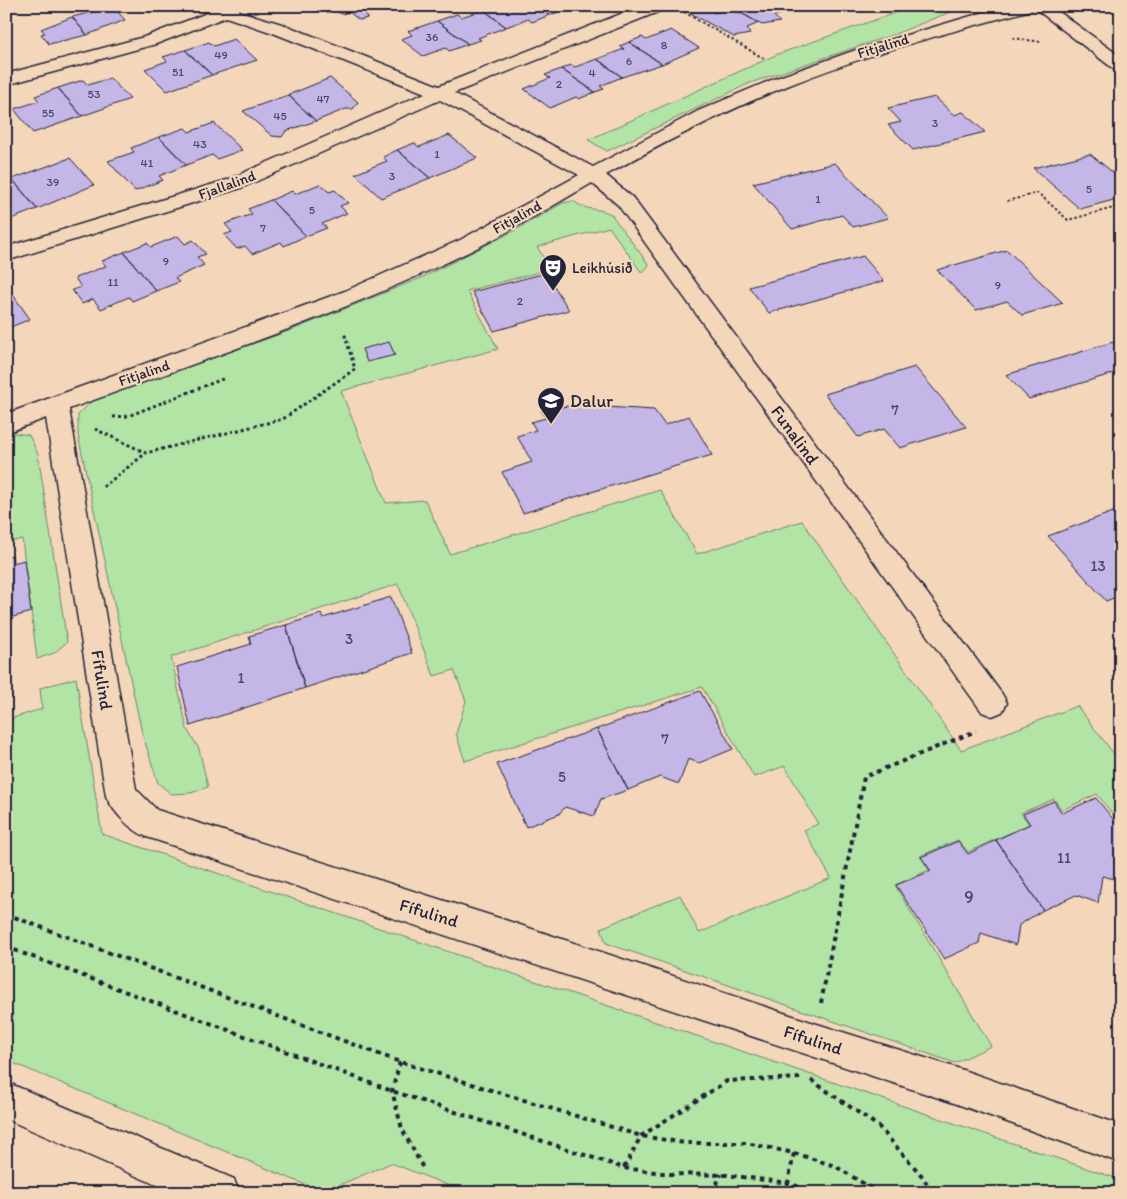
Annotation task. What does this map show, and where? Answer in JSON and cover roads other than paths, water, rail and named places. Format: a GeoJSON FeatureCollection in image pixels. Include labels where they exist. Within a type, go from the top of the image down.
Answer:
{"type":"FeatureCollection","features":[{"type":"Feature","properties":{"kind":"street"},"geometry":{"type":"LineString","coordinates":[[207,6],[231,9],[440,93],[592,174]]}},
{"type":"Feature","properties":{"kind":"street","name":"Fjallalind"},"geometry":{"type":"LineString","coordinates":[[6,254],[234,184],[455,85],[657,6]]}},
{"type":"Feature","properties":{"kind":"street","name":"Fitjalind"},"geometry":{"type":"LineString","coordinates":[[6,424],[56,404],[261,332],[398,276],[475,241],[592,174],[703,115],[807,71],[922,35],[1025,6]]}},
{"type":"Feature","properties":{"kind":"street"},"geometry":{"type":"LineString","coordinates":[[1040,6],[1121,66]]}},
{"type":"Feature","properties":{"kind":"street"},"geometry":{"type":"LineString","coordinates":[[6,80],[148,41],[204,22],[231,9]]}},
{"type":"Feature","properties":{"kind":"street","name":"Funalind"},"geometry":{"type":"LineString","coordinates":[[592,174],[614,190],[625,202],[992,703]]}},
{"type":"Feature","properties":{"kind":"street","name":"Fífulind"},"geometry":{"type":"LineString","coordinates":[[56,404],[122,796],[147,822],[502,936],[814,1041],[957,1086],[1121,1144]]}},
{"type":"Feature","properties":{"kind":"street"},"geometry":{"type":"LineString","coordinates":[[6,1100],[220,1193]]}},
{"type":"Feature","properties":{"kind":"place","name":"Leikhúsið"},"geometry":{"type":"Point","coordinates":[553,292]}},
{"type":"Feature","properties":{"kind":"place","name":"Dalur"},"geometry":{"type":"Point","coordinates":[551,425]}}]}
